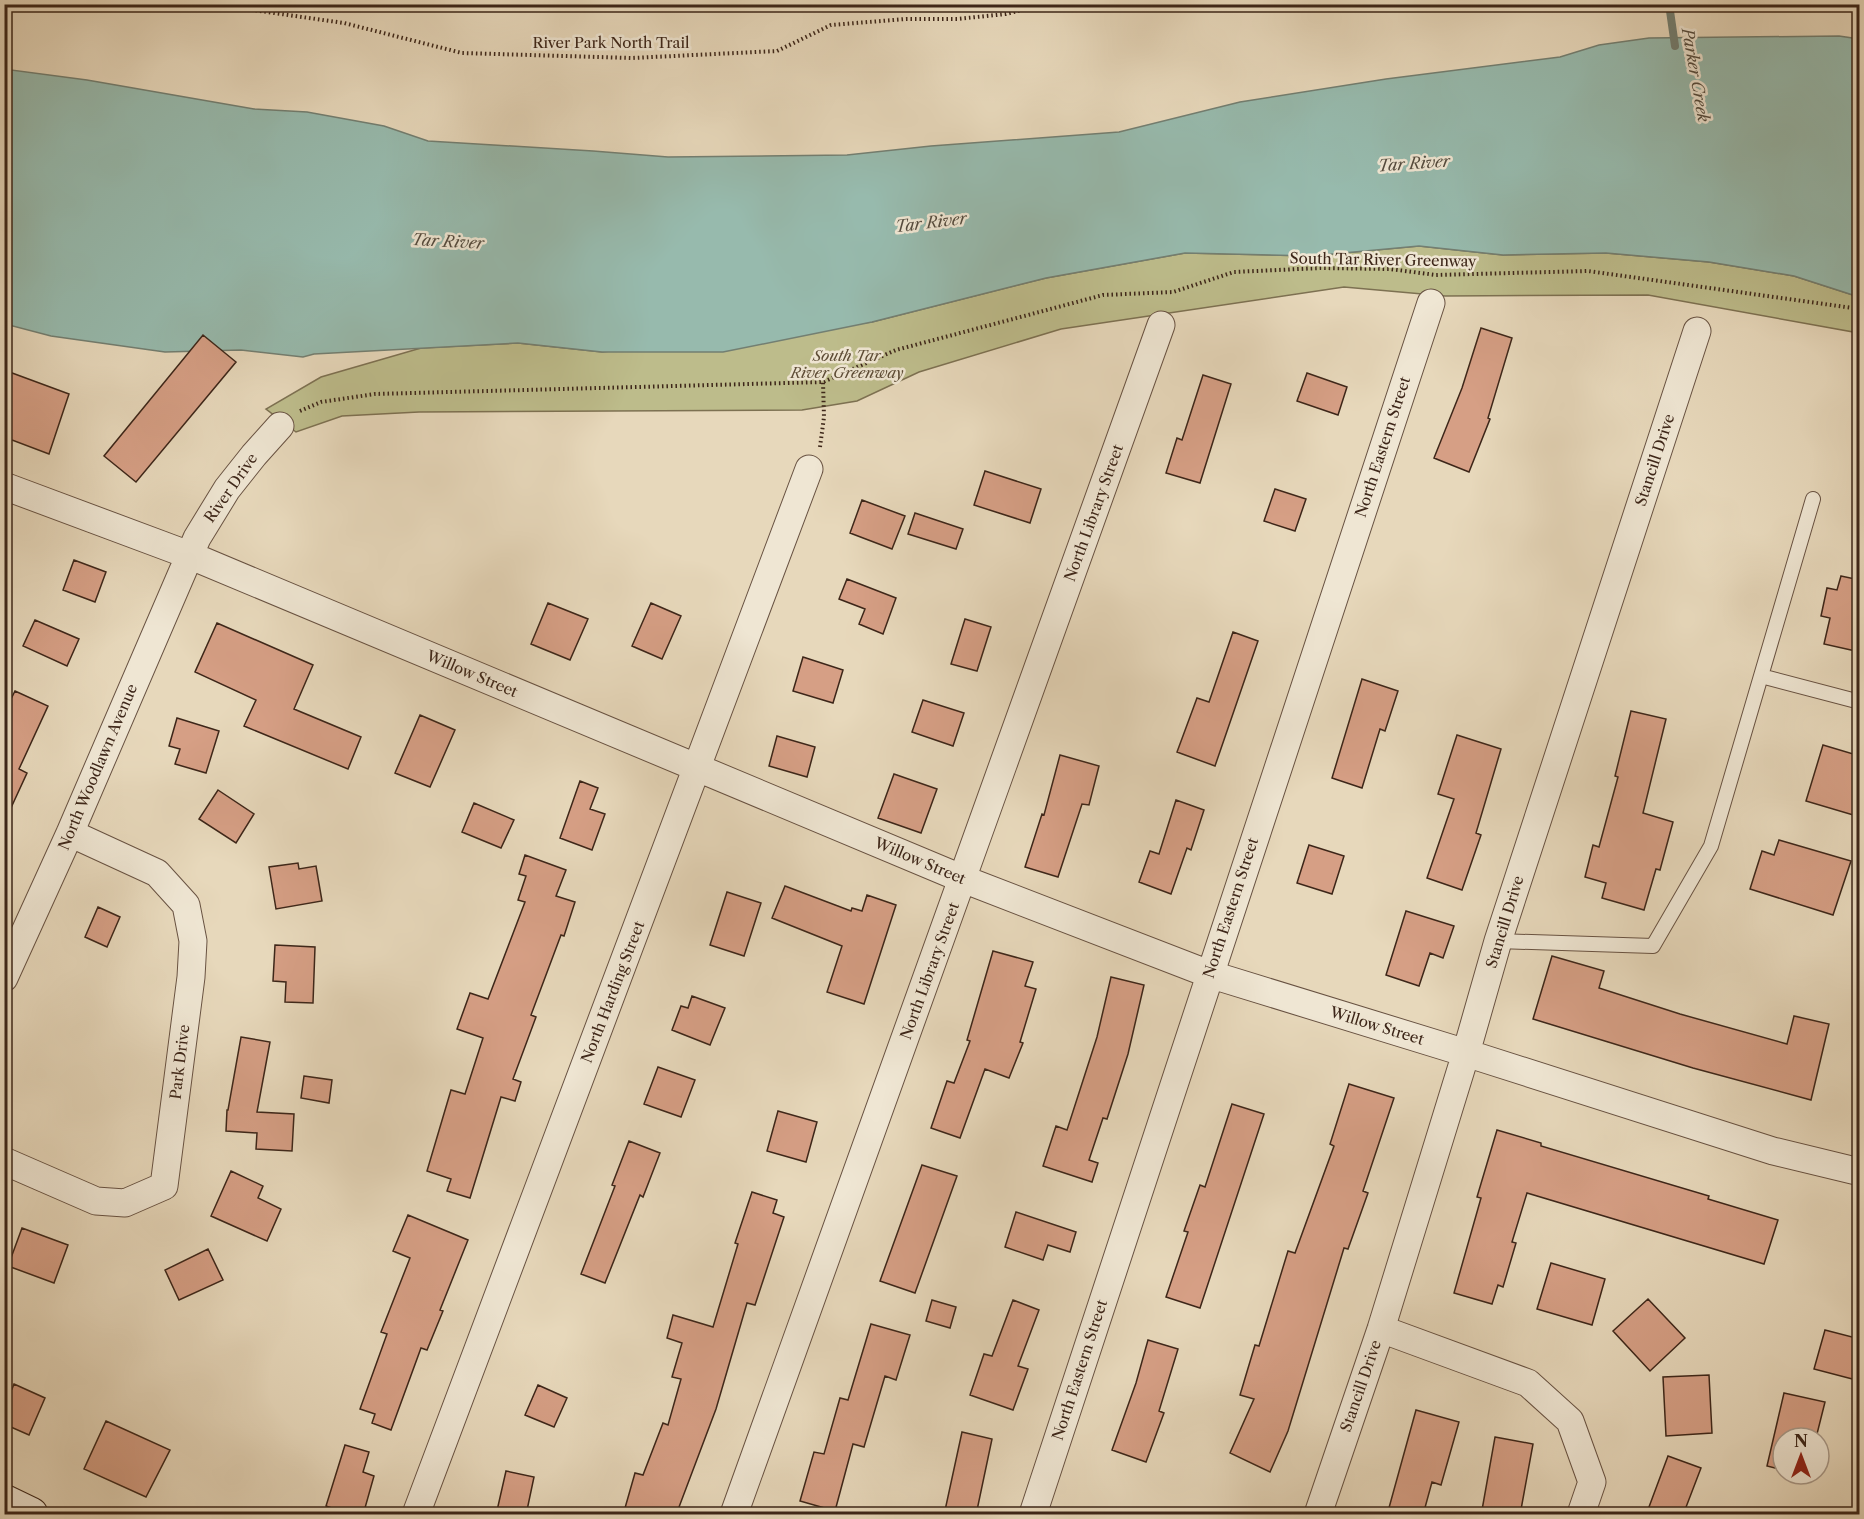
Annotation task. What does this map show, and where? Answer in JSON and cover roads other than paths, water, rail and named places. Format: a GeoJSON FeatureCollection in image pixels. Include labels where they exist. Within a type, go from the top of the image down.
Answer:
{"type":"FeatureCollection","features":[{"type":"Feature","properties":{"kind":"street","name":"North Eastern Street"},"geometry":{"type":"LineString","coordinates":[[1033,1515],[1431,303]]}},
{"type":"Feature","properties":{"kind":"street","name":"North Library Street"},"geometry":{"type":"LineString","coordinates":[[734,1515],[1161,325]]}},
{"type":"Feature","properties":{"kind":"street","name":"Stancill Drive"},"geometry":{"type":"LineString","coordinates":[[1318,1515],[1381,1329],[1498,941],[1697,331]]}},
{"type":"Feature","properties":{"kind":"street","name":"River Drive"},"geometry":{"type":"LineString","coordinates":[[189,555],[227,489],[254,454],[280,426]]}},
{"type":"Feature","properties":{"kind":"street","name":"North Harding Street"},"geometry":{"type":"LineString","coordinates":[[416,1515],[809,469]]}},
{"type":"Feature","properties":{"kind":"street","name":"Willow Street"},"geometry":{"type":"LineString","coordinates":[[4,486],[189,555],[963,879],[1209,974],[1773,1151],[1860,1172]]}},
{"type":"Feature","properties":{"kind":"street","name":"North Woodlawn Avenue"},"geometry":{"type":"LineString","coordinates":[[4,978],[70,833],[189,555]]}},
{"type":"Feature","properties":{"kind":"street","name":"Park Drive"},"geometry":{"type":"LineString","coordinates":[[4,1161],[96,1201],[125,1203],[164,1186],[191,977],[193,941],[186,904],[157,873],[70,833]]}},
{"type":"Feature","properties":{"kind":"street"},"geometry":{"type":"LineString","coordinates":[[1381,1329],[1528,1383],[1570,1421],[1592,1482],[1581,1515]]}},
{"type":"Feature","properties":{"kind":"street"},"geometry":{"type":"LineString","coordinates":[[4,1501],[31,1515]]}},
{"type":"Feature","properties":{"kind":"lane"},"geometry":{"type":"LineString","coordinates":[[1498,941],[1653,946],[1711,846],[1813,499]]}},
{"type":"Feature","properties":{"kind":"lane"},"geometry":{"type":"LineString","coordinates":[[1761,676],[1860,702]]}},
{"type":"Feature","properties":{"kind":"water","name":"Tar River"},"geometry":{"type":"Polygon","coordinates":[[[1839,36],[1859,39],[1859,297],[1794,276],[1709,262],[1606,253],[1503,255],[1419,246],[1311,256],[1185,253],[1046,278],[872,322],[723,352],[602,352],[518,343],[314,354],[303,357],[241,350],[165,352],[51,336],[5,324],[4,69],[87,80],[254,109],[307,112],[384,126],[428,141],[668,157],[847,155],[931,146],[1119,132],[1240,102],[1386,79],[1560,57],[1599,45],[1649,38],[1839,36]]]}},
{"type":"Feature","properties":{"kind":"waterway","name":"Parker Creek"},"geometry":{"type":"LineString","coordinates":[[1669,4],[1675,46]]}},
{"type":"Feature","properties":{"kind":"park label","name":"South Tar River Greenway"},"geometry":{"type":"Point","coordinates":[847,364]}}]}
